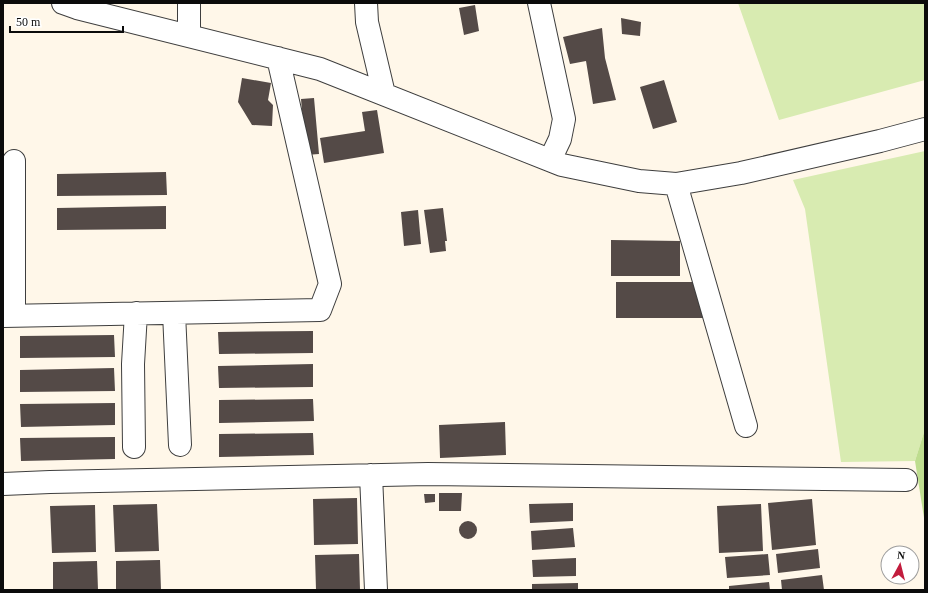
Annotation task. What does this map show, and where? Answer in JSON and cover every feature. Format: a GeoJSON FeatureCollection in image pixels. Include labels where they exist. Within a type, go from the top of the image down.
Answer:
{"type":"FeatureCollection","features":[{"type":"Feature","properties":{"kind":"street"},"geometry":{"type":"LineString","coordinates":[[63,3],[77,8],[320,69],[562,165],[639,181],[676,184],[749,171],[880,141],[925,129]]}},
{"type":"Feature","properties":{"kind":"street"},"geometry":{"type":"LineString","coordinates":[[189,3],[189,36]]}},
{"type":"Feature","properties":{"kind":"street"},"geometry":{"type":"LineString","coordinates":[[366,3],[367,22],[384,94]]}},
{"type":"Feature","properties":{"kind":"street"},"geometry":{"type":"LineString","coordinates":[[539,3],[564,119],[560,139],[550,160]]}},
{"type":"Feature","properties":{"kind":"street"},"geometry":{"type":"LineString","coordinates":[[14,161],[9,316],[320,310],[330,284],[278,58]]}},
{"type":"Feature","properties":{"kind":"street"},"geometry":{"type":"LineString","coordinates":[[676,184],[746,426]]}},
{"type":"Feature","properties":{"kind":"street"},"geometry":{"type":"LineString","coordinates":[[134,447],[133,364],[136,313]]}},
{"type":"Feature","properties":{"kind":"street"},"geometry":{"type":"LineString","coordinates":[[174,313],[180,445]]}},
{"type":"Feature","properties":{"kind":"street"},"geometry":{"type":"LineString","coordinates":[[3,484],[428,474],[906,480]]}},
{"type":"Feature","properties":{"kind":"street"},"geometry":{"type":"LineString","coordinates":[[371,475],[376,590]]}},
{"type":"Feature","properties":{"kind":"green space"},"geometry":{"type":"Polygon","coordinates":[[[738,3],[925,3],[925,80],[779,120],[738,3]]]}},
{"type":"Feature","properties":{"kind":"green space"},"geometry":{"type":"Polygon","coordinates":[[[925,151],[925,429],[915,461],[841,462],[805,209],[793,180],[925,151]]]}},
{"type":"Feature","properties":{"kind":"green space"},"geometry":{"type":"Polygon","coordinates":[[[925,429],[925,524],[915,461],[925,429]]]}},
{"type":"Feature","properties":{"kind":"building"},"geometry":{"type":"Polygon","coordinates":[[[475,5],[479,31],[464,35],[459,8],[475,5]]]}},
{"type":"Feature","properties":{"kind":"building"},"geometry":{"type":"Polygon","coordinates":[[[621,18],[641,22],[640,36],[622,34],[621,18]]]}},
{"type":"Feature","properties":{"kind":"building"},"geometry":{"type":"Polygon","coordinates":[[[602,28],[605,58],[616,100],[593,104],[586,61],[570,64],[563,37],[602,28]]]}},
{"type":"Feature","properties":{"kind":"building"},"geometry":{"type":"Polygon","coordinates":[[[242,78],[271,83],[268,100],[273,105],[272,126],[252,125],[238,102],[242,78]]]}},
{"type":"Feature","properties":{"kind":"building"},"geometry":{"type":"Polygon","coordinates":[[[664,80],[677,122],[653,129],[640,87],[664,80]]]}},
{"type":"Feature","properties":{"kind":"building"},"geometry":{"type":"Polygon","coordinates":[[[314,98],[319,154],[306,155],[301,99],[314,98]]]}},
{"type":"Feature","properties":{"kind":"building"},"geometry":{"type":"Polygon","coordinates":[[[377,110],[384,153],[324,163],[320,138],[365,131],[362,112],[377,110]]]}},
{"type":"Feature","properties":{"kind":"building"},"geometry":{"type":"Polygon","coordinates":[[[166,172],[167,195],[57,196],[57,174],[166,172]]]}},
{"type":"Feature","properties":{"kind":"building"},"geometry":{"type":"Polygon","coordinates":[[[166,206],[166,229],[57,230],[57,208],[166,206]]]}},
{"type":"Feature","properties":{"kind":"building"},"geometry":{"type":"Polygon","coordinates":[[[443,208],[447,241],[445,241],[446,251],[430,253],[424,210],[443,208]]]}},
{"type":"Feature","properties":{"kind":"building"},"geometry":{"type":"Polygon","coordinates":[[[418,210],[421,244],[404,246],[401,212],[418,210]]]}},
{"type":"Feature","properties":{"kind":"building"},"geometry":{"type":"Polygon","coordinates":[[[611,240],[680,241],[680,276],[611,276],[611,240]]]}},
{"type":"Feature","properties":{"kind":"building"},"geometry":{"type":"Polygon","coordinates":[[[616,282],[693,282],[703,318],[616,318],[616,282]]]}},
{"type":"Feature","properties":{"kind":"building"},"geometry":{"type":"Polygon","coordinates":[[[313,331],[313,353],[219,354],[218,332],[313,331]]]}},
{"type":"Feature","properties":{"kind":"building"},"geometry":{"type":"Polygon","coordinates":[[[114,335],[115,357],[20,358],[20,336],[114,335]]]}},
{"type":"Feature","properties":{"kind":"building"},"geometry":{"type":"Polygon","coordinates":[[[313,364],[313,387],[219,388],[218,366],[313,364]]]}},
{"type":"Feature","properties":{"kind":"building"},"geometry":{"type":"Polygon","coordinates":[[[114,368],[115,391],[20,392],[20,370],[114,368]]]}},
{"type":"Feature","properties":{"kind":"building"},"geometry":{"type":"Polygon","coordinates":[[[313,399],[314,421],[219,423],[219,400],[313,399]]]}},
{"type":"Feature","properties":{"kind":"building"},"geometry":{"type":"Polygon","coordinates":[[[115,403],[115,425],[21,427],[20,404],[115,403]]]}},
{"type":"Feature","properties":{"kind":"building"},"geometry":{"type":"Polygon","coordinates":[[[505,422],[506,455],[440,458],[439,425],[505,422]]]}},
{"type":"Feature","properties":{"kind":"building"},"geometry":{"type":"Polygon","coordinates":[[[313,433],[314,455],[219,457],[219,434],[313,433]]]}},
{"type":"Feature","properties":{"kind":"building"},"geometry":{"type":"Polygon","coordinates":[[[115,437],[115,459],[21,461],[20,438],[115,437]]]}},
{"type":"Feature","properties":{"kind":"building"},"geometry":{"type":"Polygon","coordinates":[[[439,493],[462,493],[461,511],[439,511],[439,493]]]}},
{"type":"Feature","properties":{"kind":"building"},"geometry":{"type":"Polygon","coordinates":[[[424,494],[435,494],[435,502],[425,503],[424,494]]]}},
{"type":"Feature","properties":{"kind":"building"},"geometry":{"type":"Polygon","coordinates":[[[357,498],[358,544],[314,545],[313,499],[357,498]]]}},
{"type":"Feature","properties":{"kind":"building"},"geometry":{"type":"Polygon","coordinates":[[[812,499],[816,545],[772,550],[768,503],[812,499]]]}},
{"type":"Feature","properties":{"kind":"building"},"geometry":{"type":"Polygon","coordinates":[[[573,503],[573,521],[530,523],[529,504],[573,503]]]}},
{"type":"Feature","properties":{"kind":"building"},"geometry":{"type":"Polygon","coordinates":[[[157,504],[159,551],[115,552],[113,505],[157,504]]]}},
{"type":"Feature","properties":{"kind":"building"},"geometry":{"type":"Polygon","coordinates":[[[761,504],[763,551],[719,553],[717,506],[761,504]]]}},
{"type":"Feature","properties":{"kind":"building"},"geometry":{"type":"Polygon","coordinates":[[[95,505],[96,552],[52,553],[50,506],[95,505]]]}},
{"type":"Feature","properties":{"kind":"building"},"geometry":{"type":"Polygon","coordinates":[[[464,521],[472,521],[477,526],[475,537],[472,539],[464,539],[459,534],[459,526],[464,521]]]}},
{"type":"Feature","properties":{"kind":"building"},"geometry":{"type":"Polygon","coordinates":[[[573,528],[575,547],[532,550],[531,531],[573,528]]]}},
{"type":"Feature","properties":{"kind":"building"},"geometry":{"type":"Polygon","coordinates":[[[818,549],[820,568],[778,573],[776,554],[818,549]]]}},
{"type":"Feature","properties":{"kind":"building"},"geometry":{"type":"Polygon","coordinates":[[[359,554],[360,590],[316,590],[315,555],[359,554]]]}},
{"type":"Feature","properties":{"kind":"building"},"geometry":{"type":"Polygon","coordinates":[[[768,554],[770,575],[727,578],[725,557],[768,554]]]}},
{"type":"Feature","properties":{"kind":"building"},"geometry":{"type":"Polygon","coordinates":[[[576,558],[576,576],[533,577],[532,560],[576,558]]]}},
{"type":"Feature","properties":{"kind":"building"},"geometry":{"type":"Polygon","coordinates":[[[160,560],[161,590],[116,590],[116,561],[160,560]]]}},
{"type":"Feature","properties":{"kind":"building"},"geometry":{"type":"Polygon","coordinates":[[[97,561],[98,590],[53,590],[53,562],[97,561]]]}},
{"type":"Feature","properties":{"kind":"building"},"geometry":{"type":"Polygon","coordinates":[[[822,575],[824,590],[782,590],[781,580],[822,575]]]}},
{"type":"Feature","properties":{"kind":"building"},"geometry":{"type":"Polygon","coordinates":[[[769,582],[770,590],[729,590],[729,586],[769,582]]]}},
{"type":"Feature","properties":{"kind":"building"},"geometry":{"type":"Polygon","coordinates":[[[578,583],[578,590],[532,590],[532,584],[578,583]]]}}]}
